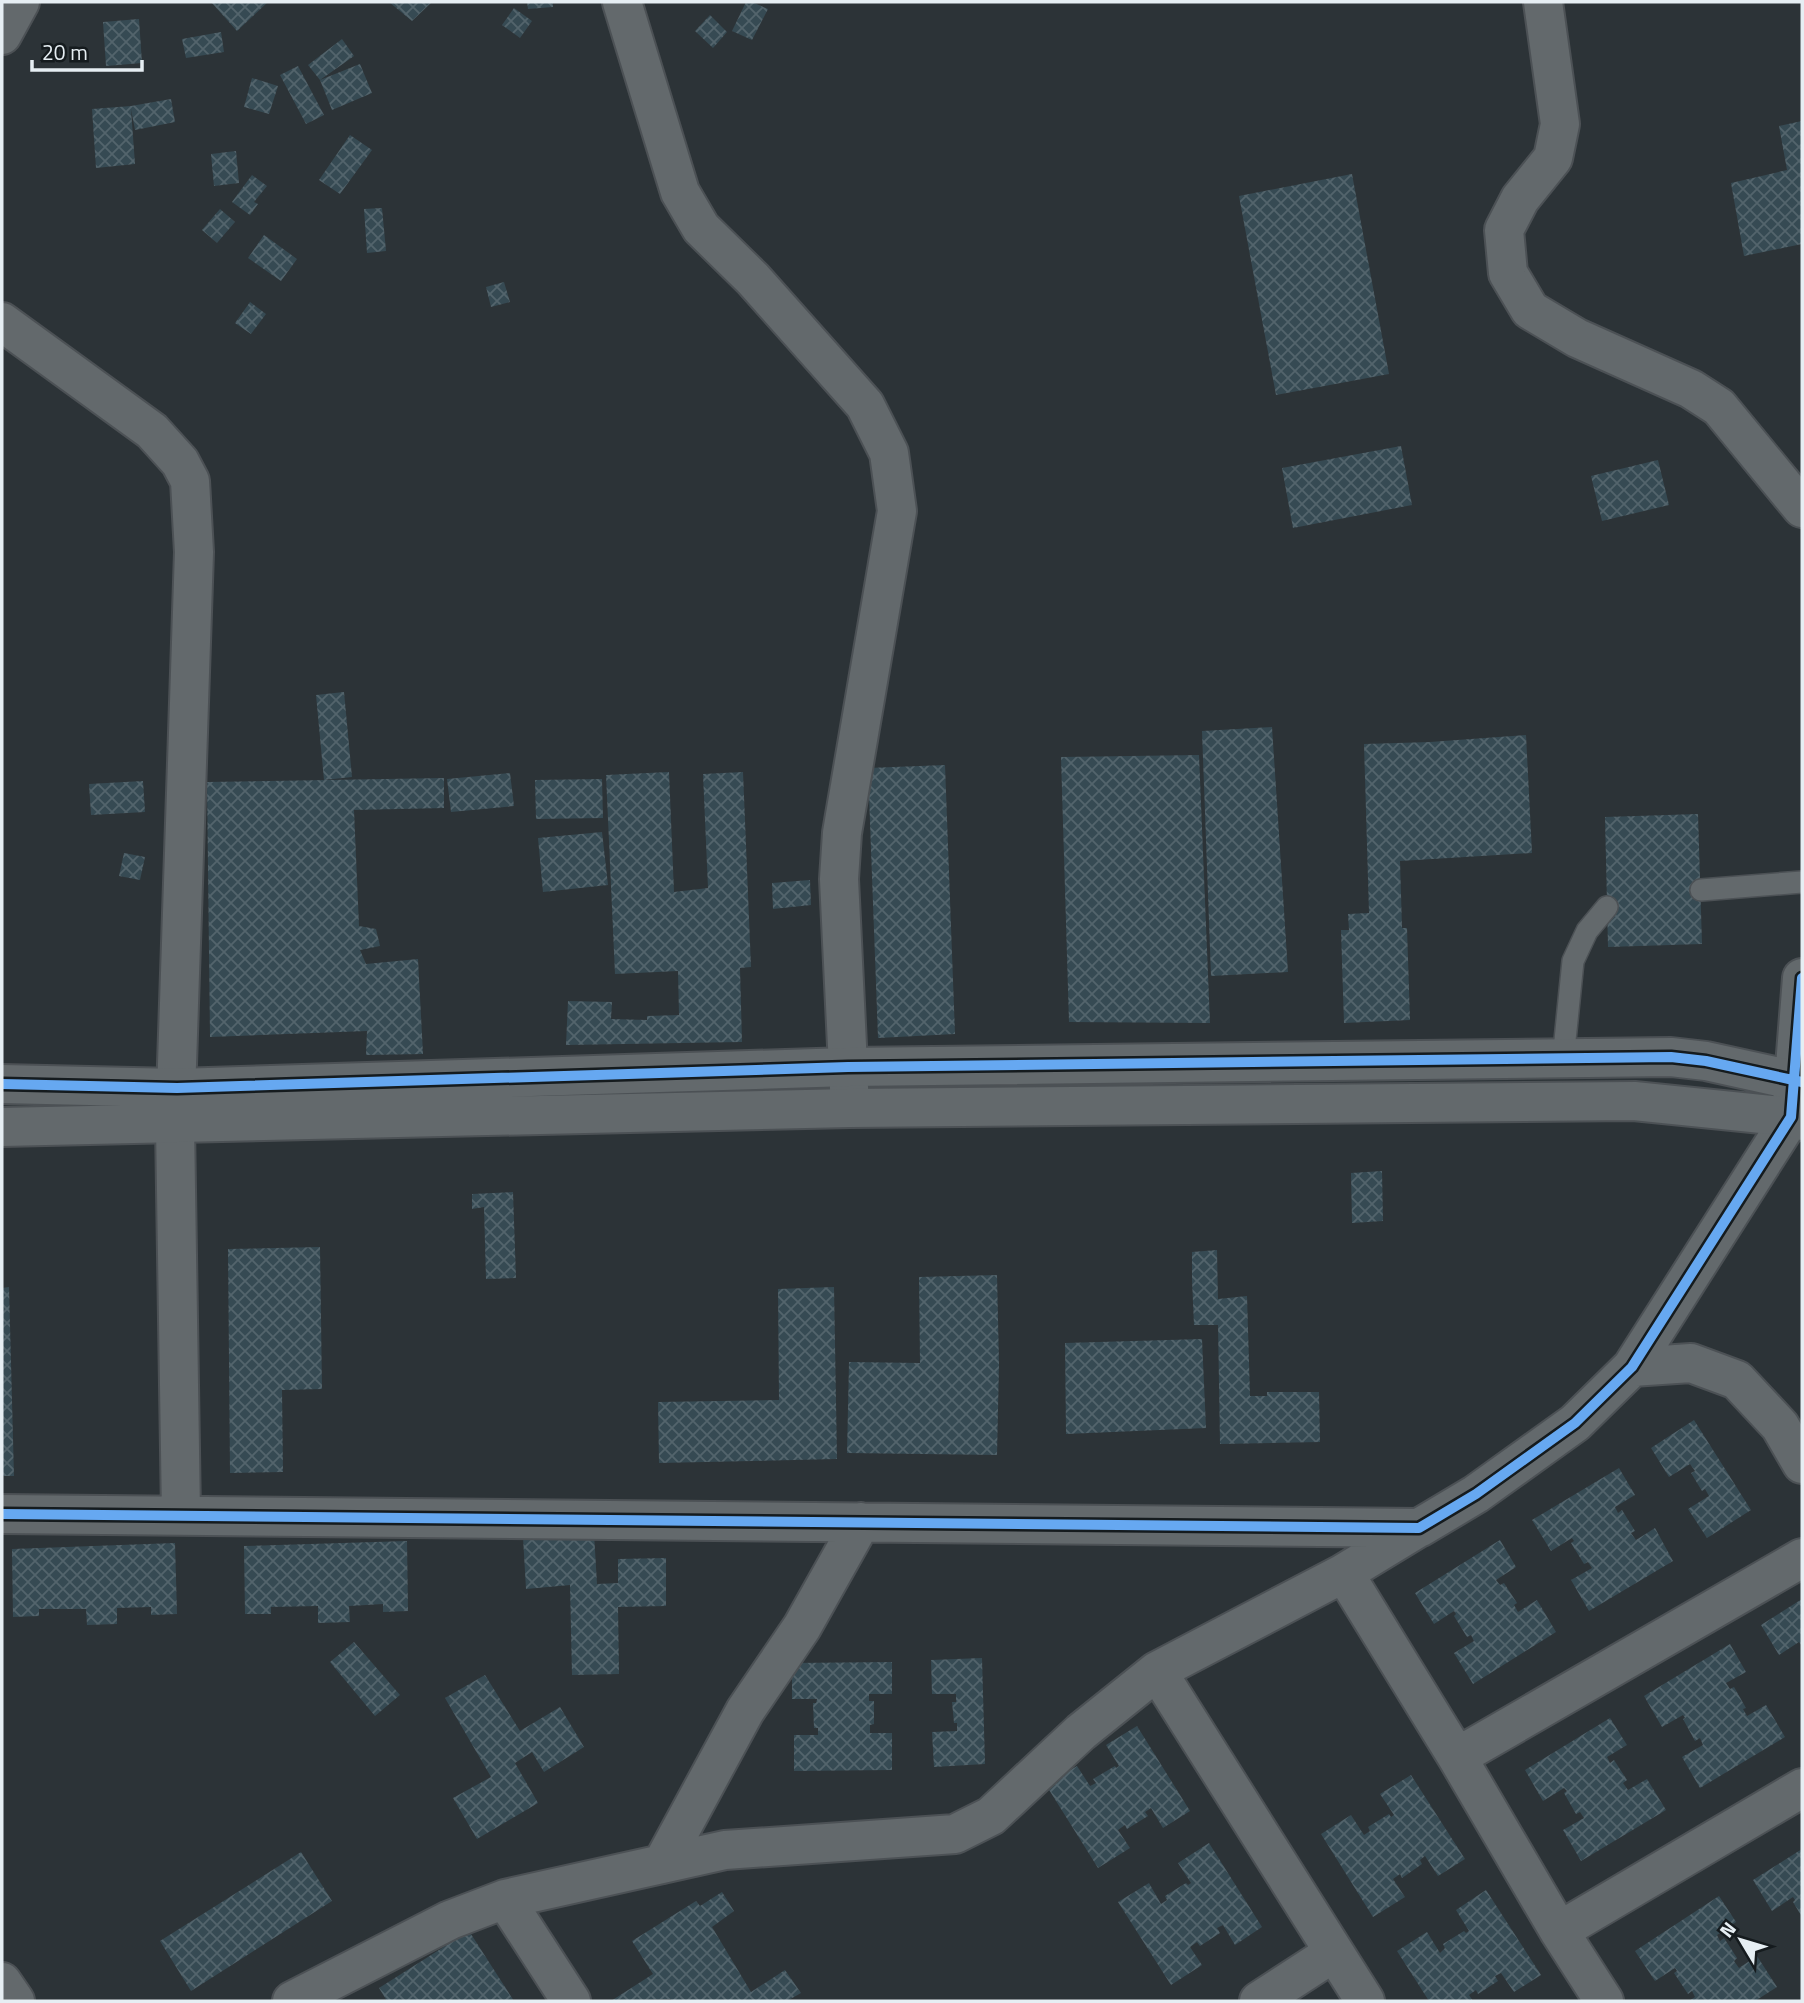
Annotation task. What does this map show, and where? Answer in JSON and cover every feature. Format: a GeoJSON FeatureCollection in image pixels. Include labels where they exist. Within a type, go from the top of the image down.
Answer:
{"type":"FeatureCollection","features":[{"type":"Feature","properties":{"kind":"street"},"geometry":{"type":"LineString","coordinates":[[2,35],[20,2]]}},
{"type":"Feature","properties":{"kind":"street"},"geometry":{"type":"LineString","coordinates":[[622,2],[680,192],[701,228],[752,279],[865,405],[889,453],[897,511],[842,833],[839,879],[850,1108]]}},
{"type":"Feature","properties":{"kind":"street"},"geometry":{"type":"LineString","coordinates":[[1543,2],[1560,124],[1553,158],[1520,200],[1504,230],[1508,273],[1530,310],[1577,338],[1691,389],[1719,407],[1802,508]]}},
{"type":"Feature","properties":{"kind":"street"},"geometry":{"type":"LineString","coordinates":[[2,322],[152,431],[180,462],[190,481],[194,551],[176,1106],[181,1515]]}},
{"type":"Feature","properties":{"kind":"street"},"geometry":{"type":"LineString","coordinates":[[292,2001],[450,1920],[505,1899],[725,1850],[955,1834],[991,1816],[1082,1732],[1157,1671],[1344,1573],[1476,1494],[1575,1423],[1632,1367],[1797,1100],[1802,978]]}},
{"type":"Feature","properties":{"kind":"street"},"geometry":{"type":"LineString","coordinates":[[2,1127],[176,1106],[848,1067],[1671,1057],[1706,1061],[1797,1100]]}},
{"type":"Feature","properties":{"kind":"street"},"geometry":{"type":"LineString","coordinates":[[1284,1063],[1287,1105]]}},
{"type":"Feature","properties":{"kind":"street"},"geometry":{"type":"LineString","coordinates":[[1045,1107],[1046,1065]]}},
{"type":"Feature","properties":{"kind":"street"},"geometry":{"type":"LineString","coordinates":[[2,1084],[176,1106],[850,1108],[1797,1100]]}},
{"type":"Feature","properties":{"kind":"street"},"geometry":{"type":"LineString","coordinates":[[1632,1367],[1691,1363],[1737,1380],[1780,1426],[1802,1464]]}},
{"type":"Feature","properties":{"kind":"street"},"geometry":{"type":"LineString","coordinates":[[2,1514],[1419,1528]]}},
{"type":"Feature","properties":{"kind":"street"},"geometry":{"type":"LineString","coordinates":[[662,1864],[745,1711],[802,1627],[861,1522]]}},
{"type":"Feature","properties":{"kind":"street"},"geometry":{"type":"LineString","coordinates":[[1457,1757],[1802,1558]]}},
{"type":"Feature","properties":{"kind":"street"},"geometry":{"type":"LineString","coordinates":[[1344,1573],[1457,1757],[1559,1931],[1604,2001]]}},
{"type":"Feature","properties":{"kind":"street"},"geometry":{"type":"LineString","coordinates":[[1157,1671],[1365,2001]]}},
{"type":"Feature","properties":{"kind":"street"},"geometry":{"type":"LineString","coordinates":[[1559,1931],[1802,1788]]}},
{"type":"Feature","properties":{"kind":"street"},"geometry":{"type":"LineString","coordinates":[[505,1899],[571,2001]]}},
{"type":"Feature","properties":{"kind":"street"},"geometry":{"type":"LineString","coordinates":[[1259,2001],[1333,1953]]}},
{"type":"Feature","properties":{"kind":"street"},"geometry":{"type":"LineString","coordinates":[[2,1982],[15,2001]]}},
{"type":"Feature","properties":{"kind":"lane"},"geometry":{"type":"LineString","coordinates":[[1701,890],[1802,882]]}},
{"type":"Feature","properties":{"kind":"lane"},"geometry":{"type":"LineString","coordinates":[[1563,1060],[1573,961],[1587,931],[1606,907]]}},
{"type":"Feature","properties":{"kind":"building"},"geometry":{"type":"Polygon","coordinates":[[[211,2],[268,2],[237,31],[211,2]]]}},
{"type":"Feature","properties":{"kind":"building"},"geometry":{"type":"Polygon","coordinates":[[[389,2],[432,2],[412,21],[389,2]]]}},
{"type":"Feature","properties":{"kind":"building"},"geometry":{"type":"Polygon","coordinates":[[[527,2],[553,2],[553,7],[528,9],[527,2]]]}},
{"type":"Feature","properties":{"kind":"building"},"geometry":{"type":"Polygon","coordinates":[[[746,2],[768,9],[752,40],[732,31],[746,2]]]}},
{"type":"Feature","properties":{"kind":"building"},"geometry":{"type":"Polygon","coordinates":[[[514,8],[532,21],[520,38],[502,25],[514,8]]]}},
{"type":"Feature","properties":{"kind":"building"},"geometry":{"type":"Polygon","coordinates":[[[710,15],[727,32],[713,48],[695,31],[710,15]]]}},
{"type":"Feature","properties":{"kind":"building"},"geometry":{"type":"Polygon","coordinates":[[[139,19],[142,63],[106,66],[103,22],[139,19]]]}},
{"type":"Feature","properties":{"kind":"building"},"geometry":{"type":"Polygon","coordinates":[[[221,32],[224,52],[186,58],[182,39],[221,32]]]}},
{"type":"Feature","properties":{"kind":"building"},"geometry":{"type":"Polygon","coordinates":[[[342,39],[354,56],[320,80],[308,65],[342,39]]]}},
{"type":"Feature","properties":{"kind":"building"},"geometry":{"type":"Polygon","coordinates":[[[360,64],[372,93],[332,110],[320,80],[360,64]]]}},
{"type":"Feature","properties":{"kind":"building"},"geometry":{"type":"Polygon","coordinates":[[[298,66],[324,115],[306,124],[280,75],[298,66]]]}},
{"type":"Feature","properties":{"kind":"building"},"geometry":{"type":"Polygon","coordinates":[[[252,78],[278,86],[269,114],[244,107],[252,78]]]}},
{"type":"Feature","properties":{"kind":"building"},"geometry":{"type":"Polygon","coordinates":[[[171,99],[175,122],[135,130],[131,109],[135,164],[96,168],[92,109],[171,99]]]}},
{"type":"Feature","properties":{"kind":"building"},"geometry":{"type":"Polygon","coordinates":[[[1802,121],[1802,244],[1744,256],[1731,183],[1787,170],[1779,126],[1802,121]]]}},
{"type":"Feature","properties":{"kind":"building"},"geometry":{"type":"Polygon","coordinates":[[[350,135],[372,150],[340,194],[319,180],[350,135]]]}},
{"type":"Feature","properties":{"kind":"building"},"geometry":{"type":"Polygon","coordinates":[[[236,151],[239,183],[214,186],[211,154],[236,151]]]}},
{"type":"Feature","properties":{"kind":"building"},"geometry":{"type":"Polygon","coordinates":[[[1352,174],[1389,374],[1276,395],[1239,196],[1352,174]]]}},
{"type":"Feature","properties":{"kind":"building"},"geometry":{"type":"Polygon","coordinates":[[[252,175],[267,186],[254,202],[258,204],[250,215],[232,202],[252,175]]]}},
{"type":"Feature","properties":{"kind":"building"},"geometry":{"type":"Polygon","coordinates":[[[382,208],[386,251],[367,253],[364,209],[382,208]]]}},
{"type":"Feature","properties":{"kind":"building"},"geometry":{"type":"Polygon","coordinates":[[[220,209],[235,222],[217,243],[202,230],[220,209]]]}},
{"type":"Feature","properties":{"kind":"building"},"geometry":{"type":"Polygon","coordinates":[[[264,235],[297,259],[281,281],[248,258],[264,235]]]}},
{"type":"Feature","properties":{"kind":"building"},"geometry":{"type":"Polygon","coordinates":[[[504,282],[510,302],[491,307],[486,287],[504,282]]]}},
{"type":"Feature","properties":{"kind":"building"},"geometry":{"type":"Polygon","coordinates":[[[250,302],[266,314],[251,334],[235,323],[250,302]]]}},
{"type":"Feature","properties":{"kind":"building"},"geometry":{"type":"Polygon","coordinates":[[[1401,446],[1412,505],[1293,528],[1282,468],[1401,446]]]}},
{"type":"Feature","properties":{"kind":"building"},"geometry":{"type":"Polygon","coordinates":[[[1658,460],[1669,505],[1602,521],[1591,476],[1658,460]]]}},
{"type":"Feature","properties":{"kind":"building"},"geometry":{"type":"Polygon","coordinates":[[[344,692],[352,777],[324,780],[316,695],[344,692]]]}},
{"type":"Feature","properties":{"kind":"building"},"geometry":{"type":"Polygon","coordinates":[[[1272,727],[1288,972],[1211,976],[1202,731],[1272,727]]]}},
{"type":"Feature","properties":{"kind":"building"},"geometry":{"type":"Polygon","coordinates":[[[1526,735],[1532,853],[1400,861],[1402,928],[1407,928],[1410,1020],[1344,1023],[1341,930],[1349,930],[1348,914],[1369,913],[1364,744],[1526,735]]]}},
{"type":"Feature","properties":{"kind":"building"},"geometry":{"type":"Polygon","coordinates":[[[1199,755],[1210,1023],[1069,1022],[1061,757],[1199,755]]]}},
{"type":"Feature","properties":{"kind":"building"},"geometry":{"type":"Polygon","coordinates":[[[945,765],[955,1034],[878,1038],[868,768],[945,765]]]}},
{"type":"Feature","properties":{"kind":"building"},"geometry":{"type":"Polygon","coordinates":[[[669,772],[674,892],[708,888],[703,774],[743,772],[751,967],[740,968],[742,1042],[566,1045],[568,1001],[612,1002],[611,1019],[647,1020],[647,1016],[679,1015],[678,971],[615,974],[606,775],[669,772]]]}},
{"type":"Feature","properties":{"kind":"building"},"geometry":{"type":"Polygon","coordinates":[[[510,773],[514,806],[451,812],[447,779],[510,773]]]}},
{"type":"Feature","properties":{"kind":"building"},"geometry":{"type":"Polygon","coordinates":[[[444,778],[444,808],[354,810],[359,926],[376,929],[380,946],[360,950],[366,964],[418,959],[423,1054],[366,1055],[367,1031],[210,1037],[207,782],[444,778]]]}},
{"type":"Feature","properties":{"kind":"building"},"geometry":{"type":"Polygon","coordinates":[[[602,779],[603,818],[536,819],[535,780],[602,779]]]}},
{"type":"Feature","properties":{"kind":"building"},"geometry":{"type":"Polygon","coordinates":[[[143,781],[145,812],[91,815],[89,784],[143,781]]]}},
{"type":"Feature","properties":{"kind":"building"},"geometry":{"type":"Polygon","coordinates":[[[1698,814],[1702,944],[1608,947],[1605,817],[1698,814]]]}},
{"type":"Feature","properties":{"kind":"building"},"geometry":{"type":"Polygon","coordinates":[[[602,832],[608,885],[543,892],[538,838],[602,832]]]}},
{"type":"Feature","properties":{"kind":"building"},"geometry":{"type":"Polygon","coordinates":[[[124,853],[145,857],[140,880],[119,876],[124,853]]]}},
{"type":"Feature","properties":{"kind":"building"},"geometry":{"type":"Polygon","coordinates":[[[810,880],[811,905],[773,909],[772,883],[810,880]]]}},
{"type":"Feature","properties":{"kind":"building"},"geometry":{"type":"Polygon","coordinates":[[[1382,1171],[1383,1221],[1352,1223],[1351,1173],[1382,1171]]]}},
{"type":"Feature","properties":{"kind":"building"},"geometry":{"type":"Polygon","coordinates":[[[513,1192],[516,1278],[486,1279],[484,1207],[472,1209],[472,1194],[513,1192]]]}},
{"type":"Feature","properties":{"kind":"building"},"geometry":{"type":"Polygon","coordinates":[[[320,1247],[322,1389],[282,1390],[283,1472],[230,1473],[228,1249],[320,1247]]]}},
{"type":"Feature","properties":{"kind":"building"},"geometry":{"type":"Polygon","coordinates":[[[1217,1250],[1218,1299],[1247,1296],[1250,1396],[1267,1396],[1267,1392],[1319,1392],[1320,1442],[1220,1444],[1218,1325],[1194,1325],[1192,1280],[1192,1252],[1217,1250]]]}},
{"type":"Feature","properties":{"kind":"building"},"geometry":{"type":"Polygon","coordinates":[[[997,1275],[997,1455],[847,1453],[849,1362],[920,1363],[919,1277],[997,1275]]]}},
{"type":"Feature","properties":{"kind":"building"},"geometry":{"type":"Polygon","coordinates":[[[9,1287],[14,1476],[2,1476],[2,1288],[9,1287]]]}},
{"type":"Feature","properties":{"kind":"building"},"geometry":{"type":"Polygon","coordinates":[[[834,1287],[837,1459],[659,1463],[658,1402],[779,1400],[778,1289],[834,1287]]]}},
{"type":"Feature","properties":{"kind":"building"},"geometry":{"type":"Polygon","coordinates":[[[1202,1339],[1206,1428],[1066,1434],[1065,1343],[1202,1339]]]}},
{"type":"Feature","properties":{"kind":"building"},"geometry":{"type":"Polygon","coordinates":[[[1694,1420],[1751,1510],[1707,1538],[1688,1509],[1709,1496],[1705,1489],[1702,1491],[1691,1473],[1695,1471],[1690,1464],[1669,1477],[1651,1448],[1694,1420]]]}},
{"type":"Feature","properties":{"kind":"building"},"geometry":{"type":"Polygon","coordinates":[[[1619,1468],[1635,1495],[1615,1507],[1618,1513],[1622,1510],[1635,1531],[1631,1533],[1636,1540],[1655,1528],[1673,1561],[1589,1611],[1571,1580],[1592,1568],[1588,1562],[1584,1564],[1571,1543],[1574,1541],[1572,1538],[1551,1551],[1532,1520],[1619,1468]]]}},
{"type":"Feature","properties":{"kind":"building"},"geometry":{"type":"Polygon","coordinates":[[[594,1533],[597,1584],[618,1583],[618,1559],[666,1558],[666,1606],[618,1607],[619,1674],[572,1675],[570,1585],[526,1589],[523,1537],[594,1533]]]}},
{"type":"Feature","properties":{"kind":"building"},"geometry":{"type":"Polygon","coordinates":[[[1500,1540],[1516,1567],[1496,1580],[1500,1585],[1504,1583],[1517,1603],[1514,1605],[1518,1612],[1537,1600],[1556,1632],[1473,1684],[1454,1653],[1474,1641],[1471,1635],[1467,1637],[1454,1616],[1454,1611],[1434,1624],[1415,1593],[1500,1540]]]}},
{"type":"Feature","properties":{"kind":"building"},"geometry":{"type":"Polygon","coordinates":[[[407,1541],[408,1611],[383,1612],[383,1604],[349,1606],[350,1622],[318,1623],[318,1606],[271,1607],[271,1614],[245,1614],[244,1546],[407,1541]]]}},
{"type":"Feature","properties":{"kind":"building"},"geometry":{"type":"Polygon","coordinates":[[[175,1543],[177,1614],[151,1615],[151,1607],[117,1608],[117,1624],[87,1625],[86,1609],[39,1609],[39,1616],[13,1617],[12,1549],[175,1543]]]}},
{"type":"Feature","properties":{"kind":"building"},"geometry":{"type":"Polygon","coordinates":[[[1802,1599],[1802,1646],[1799,1642],[1779,1655],[1761,1625],[1802,1599]]]}},
{"type":"Feature","properties":{"kind":"building"},"geometry":{"type":"Polygon","coordinates":[[[354,1642],[400,1695],[375,1716],[330,1662],[354,1642]]]}},
{"type":"Feature","properties":{"kind":"building"},"geometry":{"type":"Polygon","coordinates":[[[1730,1644],[1746,1672],[1726,1683],[1730,1689],[1734,1687],[1746,1708],[1743,1709],[1747,1716],[1766,1705],[1785,1737],[1700,1788],[1682,1757],[1703,1745],[1700,1738],[1695,1741],[1683,1715],[1662,1727],[1644,1696],[1730,1644]]]}},
{"type":"Feature","properties":{"kind":"building"},"geometry":{"type":"Polygon","coordinates":[[[982,1658],[985,1764],[934,1767],[932,1732],[957,1731],[957,1723],[954,1723],[952,1702],[956,1702],[956,1694],[932,1694],[931,1660],[982,1658]]]}},
{"type":"Feature","properties":{"kind":"building"},"geometry":{"type":"Polygon","coordinates":[[[892,1662],[892,1694],[869,1694],[869,1701],[874,1701],[874,1724],[870,1725],[870,1733],[892,1733],[892,1770],[794,1771],[794,1735],[818,1735],[818,1728],[814,1728],[813,1703],[816,1703],[817,1699],[792,1699],[792,1663],[892,1662]]]}},
{"type":"Feature","properties":{"kind":"building"},"geometry":{"type":"Polygon","coordinates":[[[485,1675],[520,1731],[560,1707],[584,1747],[544,1772],[532,1752],[515,1763],[538,1803],[477,1839],[453,1798],[491,1777],[445,1698],[485,1675]]]}},
{"type":"Feature","properties":{"kind":"building"},"geometry":{"type":"Polygon","coordinates":[[[1610,1718],[1627,1745],[1607,1757],[1610,1763],[1614,1760],[1627,1780],[1623,1783],[1628,1790],[1647,1779],[1666,1810],[1581,1861],[1563,1830],[1584,1818],[1580,1812],[1576,1814],[1564,1788],[1543,1801],[1525,1770],[1610,1718]]]}},
{"type":"Feature","properties":{"kind":"building"},"geometry":{"type":"Polygon","coordinates":[[[1137,1726],[1190,1811],[1163,1828],[1151,1808],[1145,1812],[1148,1816],[1127,1829],[1125,1825],[1118,1830],[1130,1848],[1098,1868],[1046,1785],[1077,1766],[1090,1786],[1096,1783],[1093,1779],[1119,1766],[1106,1745],[1137,1726]]]}},
{"type":"Feature","properties":{"kind":"building"},"geometry":{"type":"Polygon","coordinates":[[[1411,1775],[1465,1859],[1438,1876],[1425,1856],[1420,1860],[1422,1864],[1402,1878],[1400,1874],[1393,1879],[1405,1897],[1373,1917],[1321,1834],[1351,1815],[1364,1835],[1370,1831],[1368,1827],[1389,1814],[1391,1817],[1394,1815],[1380,1794],[1411,1775]]]}},
{"type":"Feature","properties":{"kind":"building"},"geometry":{"type":"Polygon","coordinates":[[[1209,1843],[1262,1927],[1235,1945],[1223,1925],[1217,1928],[1220,1933],[1200,1946],[1197,1942],[1190,1947],[1202,1965],[1171,1985],[1118,1902],[1149,1883],[1161,1904],[1167,1900],[1165,1896],[1186,1883],[1191,1883],[1178,1863],[1209,1843]]]}},
{"type":"Feature","properties":{"kind":"building"},"geometry":{"type":"Polygon","coordinates":[[[1802,1849],[1802,1917],[1793,1897],[1772,1911],[1753,1880],[1802,1849]]]}},
{"type":"Feature","properties":{"kind":"building"},"geometry":{"type":"Polygon","coordinates":[[[301,1852],[332,1901],[191,1991],[160,1941],[301,1852]]]}},
{"type":"Feature","properties":{"kind":"building"},"geometry":{"type":"Polygon","coordinates":[[[1486,1890],[1541,1975],[1514,1992],[1501,1973],[1495,1976],[1498,1981],[1478,1994],[1476,1990],[1469,1995],[1473,2001],[1429,2001],[1397,1951],[1427,1932],[1440,1953],[1445,1948],[1443,1944],[1464,1931],[1469,1931],[1456,1910],[1486,1890]]]}},
{"type":"Feature","properties":{"kind":"building"},"geometry":{"type":"Polygon","coordinates":[[[722,1892],[734,1911],[712,1927],[751,1992],[785,1970],[801,1993],[787,2001],[611,2001],[653,1974],[632,1941],[696,1901],[700,1906],[722,1892]]]}},
{"type":"Feature","properties":{"kind":"building"},"geometry":{"type":"Polygon","coordinates":[[[1719,1896],[1736,1922],[1717,1935],[1720,1941],[1724,1938],[1737,1958],[1734,1961],[1739,1968],[1757,1956],[1777,1987],[1755,2001],[1689,2001],[1695,1997],[1692,1991],[1688,1994],[1674,1973],[1677,1971],[1675,1968],[1655,1981],[1635,1951],[1719,1896]]]}},
{"type":"Feature","properties":{"kind":"building"},"geometry":{"type":"Polygon","coordinates":[[[469,1931],[514,2001],[387,2001],[379,1988],[469,1931]]]}},
{"type":"Feature","properties":{"kind":"cycle path"},"geometry":{"type":"LineString","coordinates":[[2,1514],[1419,1528],[1476,1494],[1575,1423],[1632,1367],[1791,1117],[1802,978]]}},
{"type":"Feature","properties":{"kind":"cycle path"},"geometry":{"type":"LineString","coordinates":[[2,1084],[177,1088],[848,1067],[1671,1057],[1706,1061],[1802,1082]]}}]}
